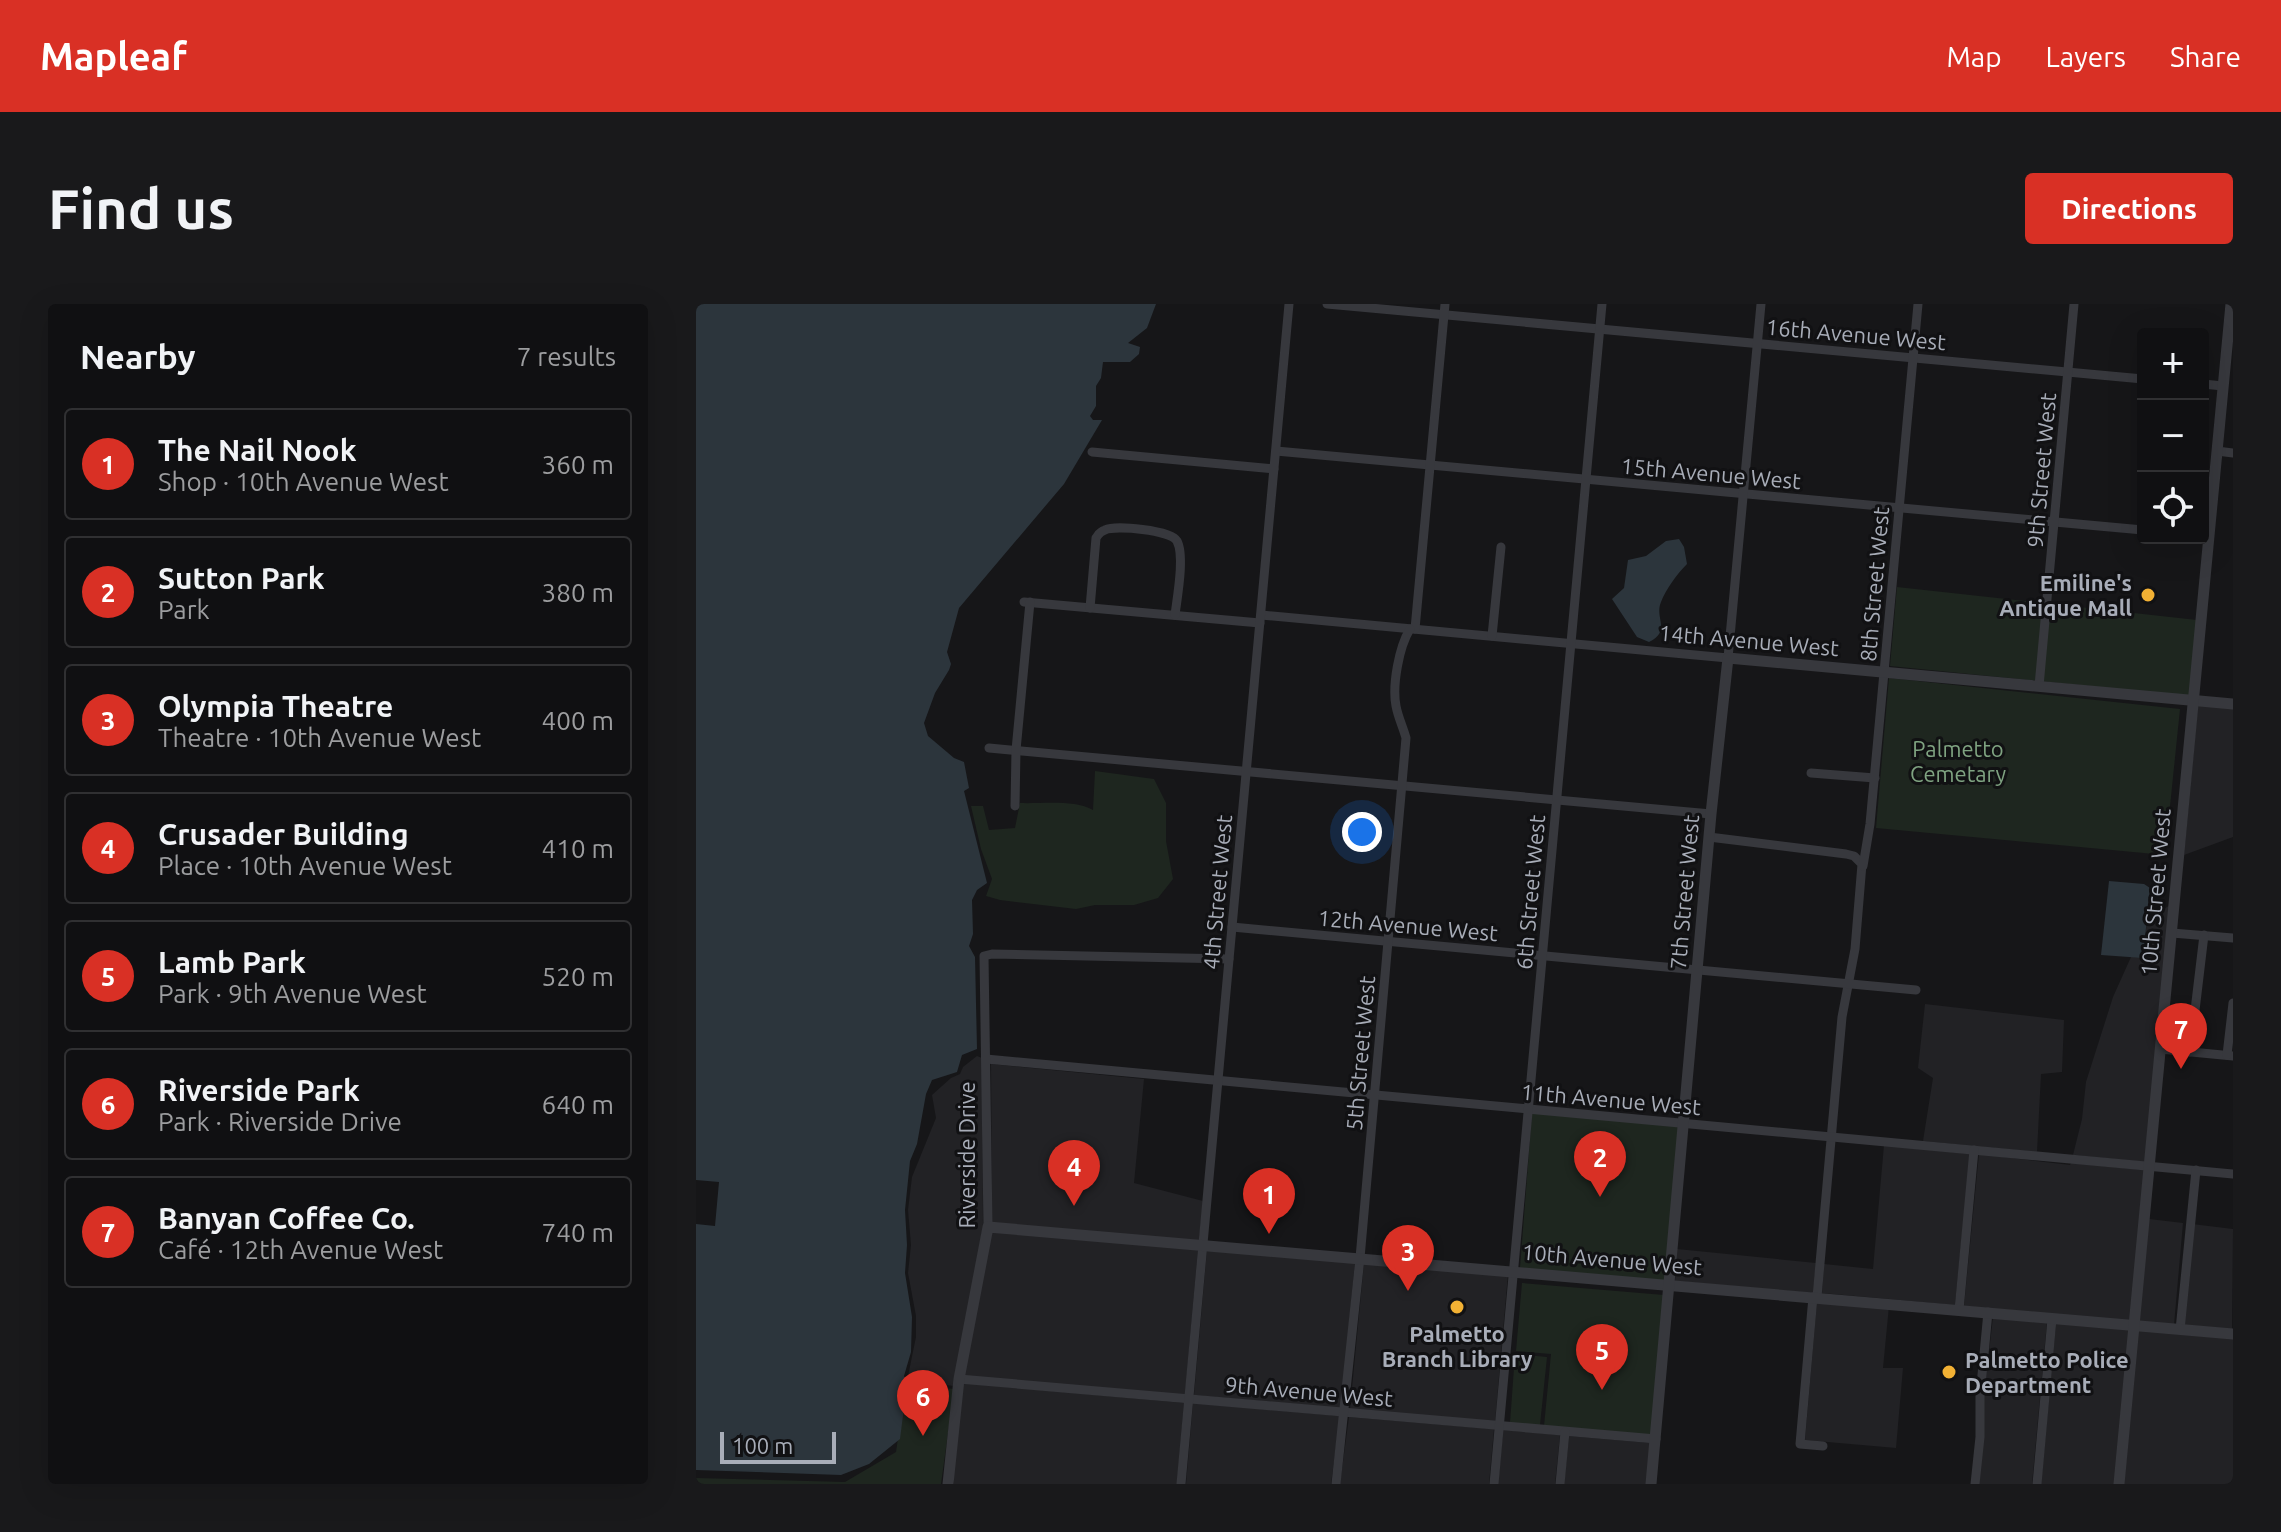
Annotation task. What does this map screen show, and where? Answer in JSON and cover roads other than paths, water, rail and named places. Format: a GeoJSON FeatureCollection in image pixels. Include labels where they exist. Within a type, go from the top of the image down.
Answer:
{"type":"FeatureCollection","features":[{"type":"Feature","properties":{"kind":"street","name":"4th Street West"},"geometry":{"type":"LineString","coordinates":[[1181,1484],[1289,304]]}},
{"type":"Feature","properties":{"kind":"street","name":"16th Avenue West"},"geometry":{"type":"LineString","coordinates":[[1327,304],[1444,309],[1600,329],[2137,378]]}},
{"type":"Feature","properties":{"kind":"street","name":"6th Street West"},"geometry":{"type":"LineString","coordinates":[[1494,1484],[1602,304]]}},
{"type":"Feature","properties":{"kind":"street","name":"7th Street West"},"geometry":{"type":"LineString","coordinates":[[1651,1484],[1711,814],[1761,304]]}},
{"type":"Feature","properties":{"kind":"street","name":"8th Street West"},"geometry":{"type":"LineString","coordinates":[[1823,1446],[1800,1444],[1842,1017],[1855,949],[1862,865],[1875,778],[1918,304]]}},
{"type":"Feature","properties":{"kind":"street","name":"9th Street West"},"geometry":{"type":"LineString","coordinates":[[2039,686],[2074,304]]}},
{"type":"Feature","properties":{"kind":"street","name":"10th Street West"},"geometry":{"type":"LineString","coordinates":[[2209,513],[2231,304]]}},
{"type":"Feature","properties":{"kind":"street","name":"5th Street West"},"geometry":{"type":"LineString","coordinates":[[1336,1484],[1360,1258],[1406,738],[1396,707],[1396,694],[1401,644],[1412,629],[1444,309]]}},
{"type":"Feature","properties":{"kind":"street"},"geometry":{"type":"LineString","coordinates":[[2209,385],[2223,386]]}},
{"type":"Feature","properties":{"kind":"street","name":"15th Avenue West"},"geometry":{"type":"LineString","coordinates":[[1276,451],[2137,529]]}},
{"type":"Feature","properties":{"kind":"street"},"geometry":{"type":"LineString","coordinates":[[2217,451],[2233,453]]}},
{"type":"Feature","properties":{"kind":"street"},"geometry":{"type":"LineString","coordinates":[[1092,452],[1274,469]]}},
{"type":"Feature","properties":{"kind":"street"},"geometry":{"type":"LineString","coordinates":[[1090,608],[1096,538],[1100,533],[1112,528],[1166,532],[1176,540],[1180,551],[1175,615]]}},
{"type":"Feature","properties":{"kind":"street","name":"10th Street West"},"geometry":{"type":"LineString","coordinates":[[2119,1484],[2194,700],[2205,544]]}},
{"type":"Feature","properties":{"kind":"street"},"geometry":{"type":"LineString","coordinates":[[1492,636],[1501,547]]}},
{"type":"Feature","properties":{"kind":"street","name":"14th Avenue West"},"geometry":{"type":"LineString","coordinates":[[1016,750],[1027,602],[1175,615],[1412,629],[2233,704]]}},
{"type":"Feature","properties":{"kind":"street"},"geometry":{"type":"LineString","coordinates":[[989,748],[1711,814]]}},
{"type":"Feature","properties":{"kind":"street"},"geometry":{"type":"LineString","coordinates":[[1015,806],[1016,750]]}},
{"type":"Feature","properties":{"kind":"street"},"geometry":{"type":"LineString","coordinates":[[1811,773],[1875,778]]}},
{"type":"Feature","properties":{"kind":"street"},"geometry":{"type":"LineString","coordinates":[[1709,837],[1846,854],[1859,859],[1862,865]]}},
{"type":"Feature","properties":{"kind":"street","name":"12th Avenue West"},"geometry":{"type":"LineString","coordinates":[[1232,927],[1916,990]]}},
{"type":"Feature","properties":{"kind":"street"},"geometry":{"type":"LineString","coordinates":[[2172,933],[2233,938]]}},
{"type":"Feature","properties":{"kind":"street"},"geometry":{"type":"LineString","coordinates":[[2190,1052],[2204,935]]}},
{"type":"Feature","properties":{"kind":"street","name":"Riverside Drive"},"geometry":{"type":"LineString","coordinates":[[948,1484],[959,1379],[988,1227],[984,956],[1229,959]]}},
{"type":"Feature","properties":{"kind":"street"},"geometry":{"type":"LineString","coordinates":[[2160,1049],[2230,1055],[2233,1003]]}},
{"type":"Feature","properties":{"kind":"street","name":"11th Avenue West"},"geometry":{"type":"LineString","coordinates":[[986,1059],[2233,1174]]}},
{"type":"Feature","properties":{"kind":"street"},"geometry":{"type":"LineString","coordinates":[[1959,1310],[1974,1150]]}},
{"type":"Feature","properties":{"kind":"street"},"geometry":{"type":"LineString","coordinates":[[2180,1330],[2196,1170]]}},
{"type":"Feature","properties":{"kind":"street","name":"10th Avenue West"},"geometry":{"type":"LineString","coordinates":[[988,1227],[2233,1334]]}},
{"type":"Feature","properties":{"kind":"street"},"geometry":{"type":"LineString","coordinates":[[1975,1484],[1988,1312]]}},
{"type":"Feature","properties":{"kind":"street"},"geometry":{"type":"LineString","coordinates":[[2037,1484],[2052,1319]]}},
{"type":"Feature","properties":{"kind":"street","name":"9th Avenue West"},"geometry":{"type":"LineString","coordinates":[[959,1379],[1656,1439]]}},
{"type":"Feature","properties":{"kind":"street"},"geometry":{"type":"LineString","coordinates":[[1560,1484],[1565,1432]]}},
{"type":"Feature","properties":{"kind":"place","name":"Emiline's Antique Mall"},"geometry":{"type":"Point","coordinates":[2148,595]}},
{"type":"Feature","properties":{"kind":"place","name":"Banyan Coffee Co."},"geometry":{"type":"Point","coordinates":[2181,1069]}},
{"type":"Feature","properties":{"kind":"place","name":"Sutton Park"},"geometry":{"type":"Point","coordinates":[1600,1197]}},
{"type":"Feature","properties":{"kind":"place","name":"Crusader Building"},"geometry":{"type":"Point","coordinates":[1074,1206]}},
{"type":"Feature","properties":{"kind":"place","name":"The Nail Nook"},"geometry":{"type":"Point","coordinates":[1269,1234]}},
{"type":"Feature","properties":{"kind":"place","name":"Olympia Theatre"},"geometry":{"type":"Point","coordinates":[1408,1291]}},
{"type":"Feature","properties":{"kind":"place","name":"Palmetto Branch Library"},"geometry":{"type":"Point","coordinates":[1457,1307]}},
{"type":"Feature","properties":{"kind":"place","name":"Palmetto Police Department"},"geometry":{"type":"Point","coordinates":[1949,1372]}},
{"type":"Feature","properties":{"kind":"place","name":"Lamb Park"},"geometry":{"type":"Point","coordinates":[1602,1390]}},
{"type":"Feature","properties":{"kind":"place","name":"Riverside Park"},"geometry":{"type":"Point","coordinates":[923,1436]}},
{"type":"Feature","properties":{"kind":"park label","name":"Palmetto Cemetary"},"geometry":{"type":"Point","coordinates":[1958,760]}}]}
